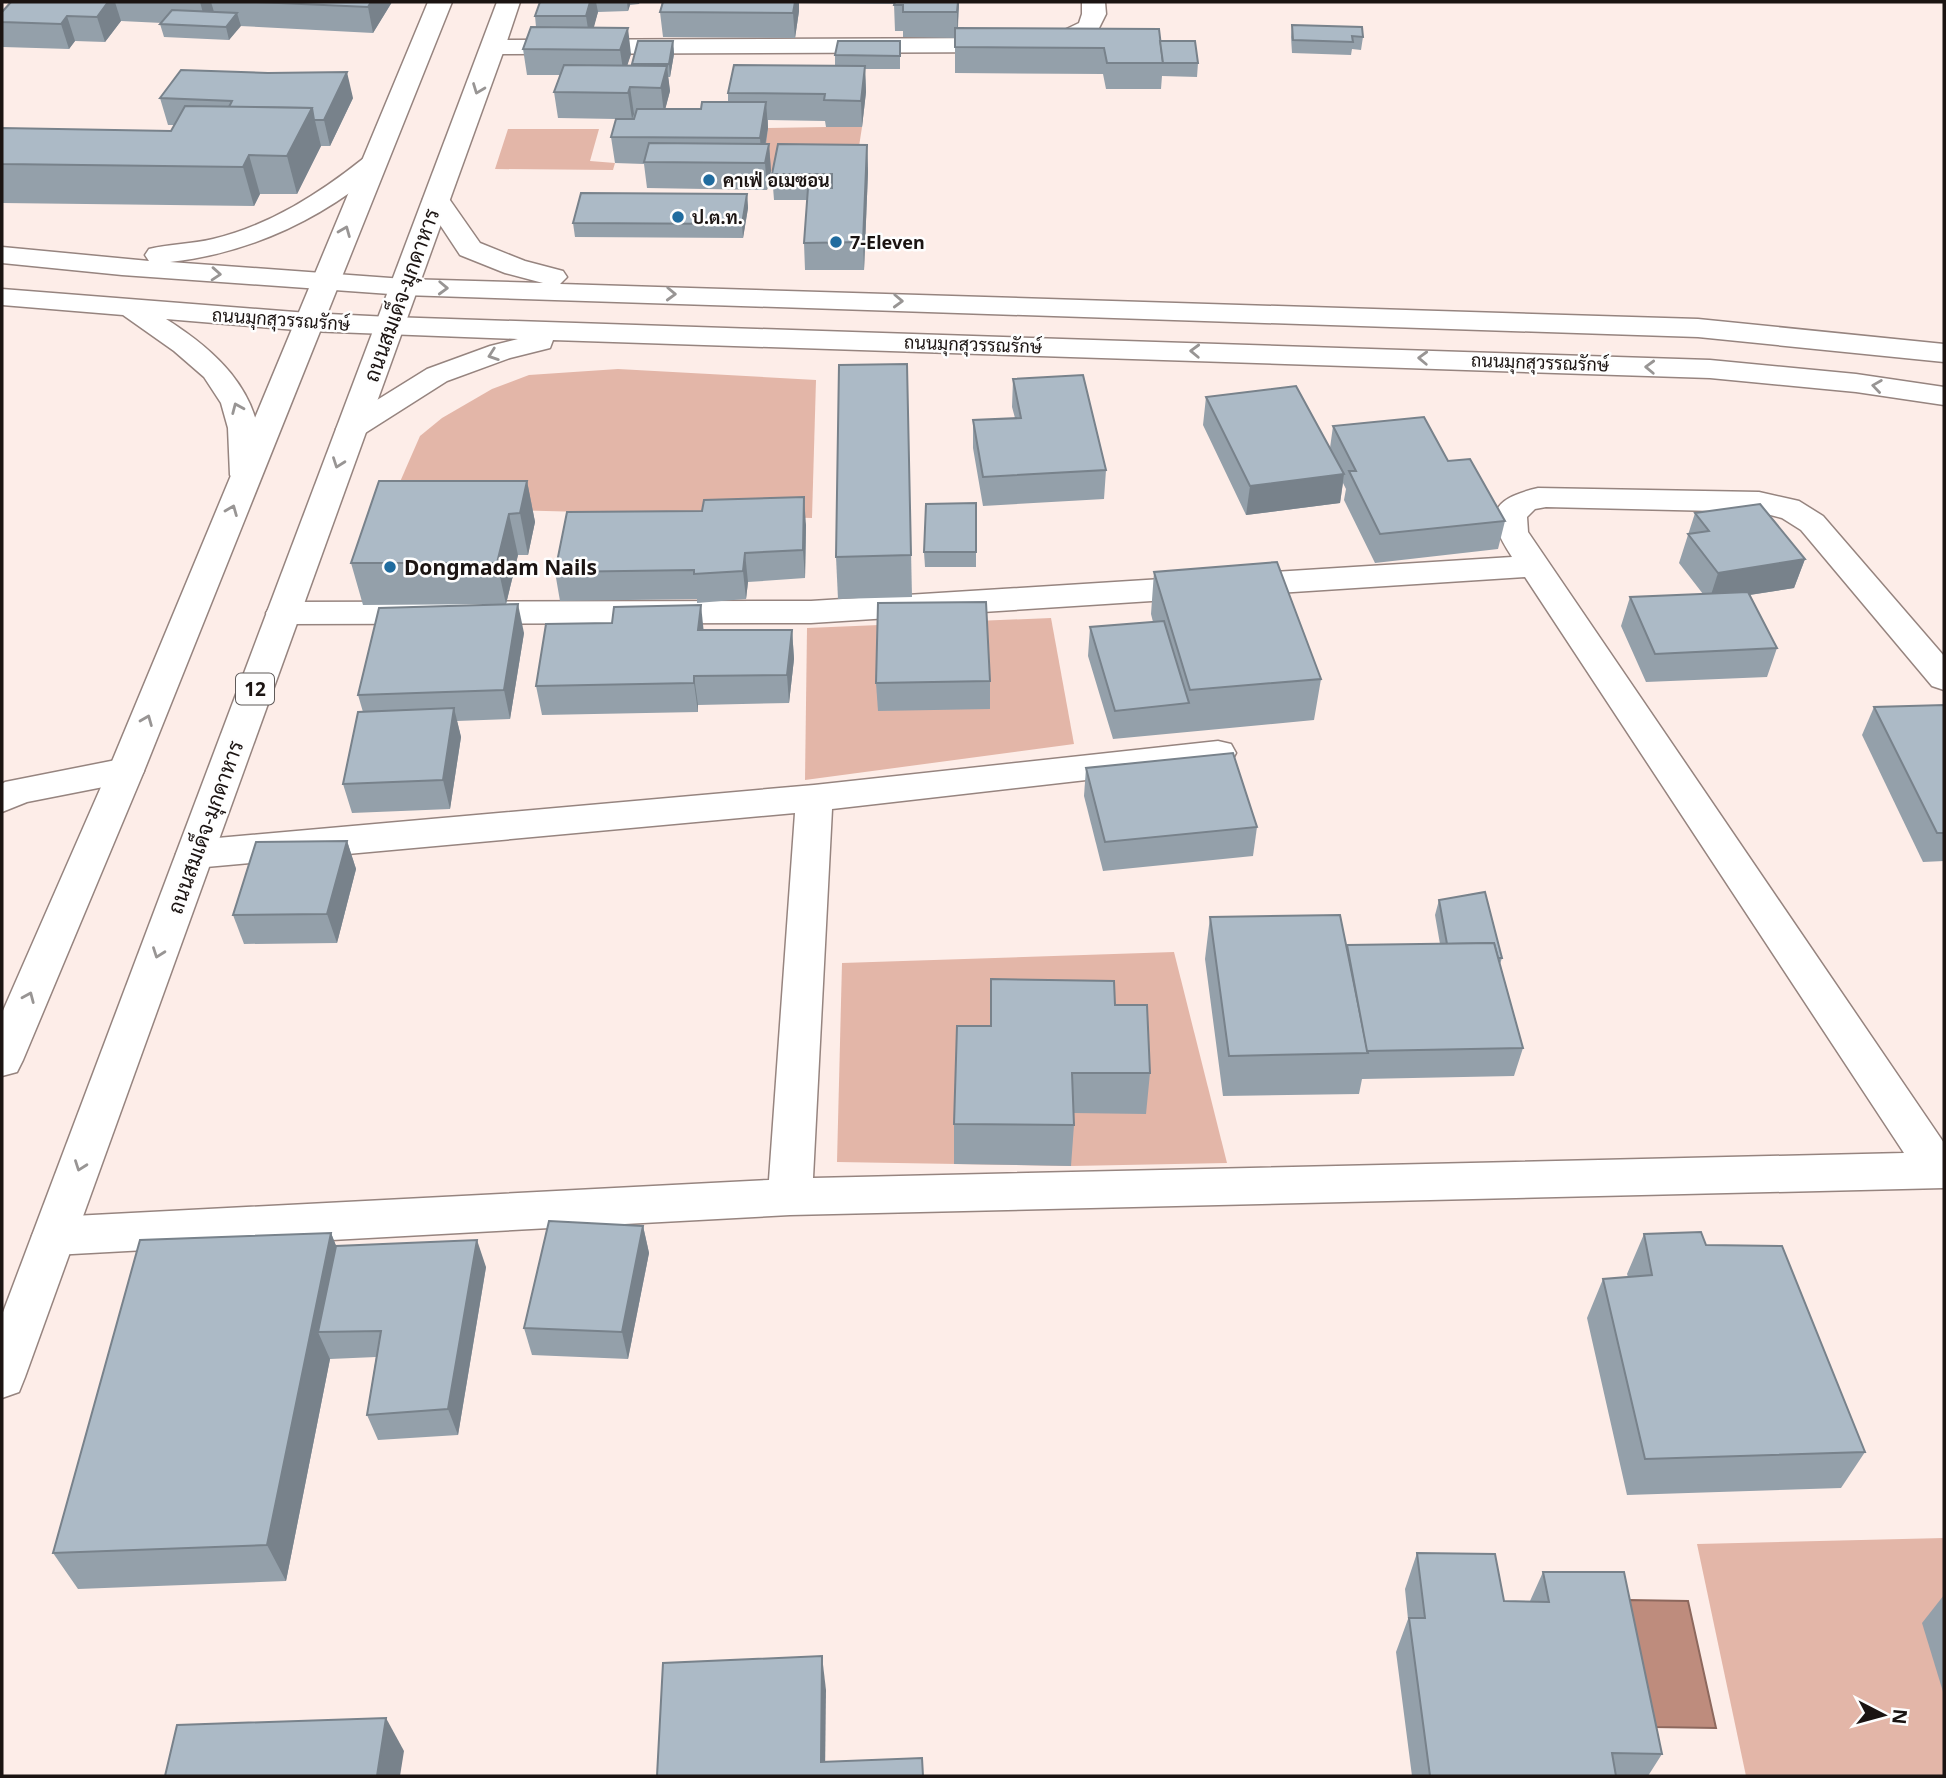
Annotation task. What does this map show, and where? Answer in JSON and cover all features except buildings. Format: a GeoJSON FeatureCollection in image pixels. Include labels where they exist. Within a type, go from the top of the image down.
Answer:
{"type":"FeatureCollection","features":[{"type":"Feature","properties":{"kind":"main road"},"geometry":{"type":"LineString","coordinates":[[2,1060],[126,771],[440,2]]}},
{"type":"Feature","properties":{"kind":"main road","name":"ถนนสมเด็จ-มุกดาหาร"},"geometry":{"type":"LineString","coordinates":[[2,1377],[494,47],[508,2]]}},
{"type":"Feature","properties":{"kind":"main road"},"geometry":{"type":"LineString","coordinates":[[494,47],[1021,46],[1061,40],[1088,27],[1094,14],[1093,2]]}},
{"type":"Feature","properties":{"kind":"main road"},"geometry":{"type":"LineString","coordinates":[[66,261],[175,254],[257,235],[334,195],[373,163]]}},
{"type":"Feature","properties":{"kind":"main road"},"geometry":{"type":"LineString","coordinates":[[436,199],[470,249],[514,267],[618,293]]}},
{"type":"Feature","properties":{"kind":"main road","name":"ถนนมุกสุวรรณรักษ์"},"geometry":{"type":"LineString","coordinates":[[2,255],[404,287],[1460,318],[1698,328],[1944,353]]}},
{"type":"Feature","properties":{"kind":"main road","name":"ถนนมุกสุวรรณรักษ์"},"geometry":{"type":"LineString","coordinates":[[2,297],[130,309],[390,326],[1710,369],[1856,383],[1944,396]]}},
{"type":"Feature","properties":{"kind":"main road"},"geometry":{"type":"LineString","coordinates":[[130,309],[183,342],[229,389],[242,421],[246,475]]}},
{"type":"Feature","properties":{"kind":"main road"},"geometry":{"type":"LineString","coordinates":[[1460,318],[1466,359]]}},
{"type":"Feature","properties":{"kind":"main road"},"geometry":{"type":"LineString","coordinates":[[351,429],[437,374],[500,352],[583,332]]}},
{"type":"Feature","properties":{"kind":"main road"},"geometry":{"type":"LineString","coordinates":[[1942,1170],[1512,532],[1509,522],[1512,512],[1520,503],[1532,498],[1759,502],[1786,506],[1801,513],[1812,523],[1944,678]]}},
{"type":"Feature","properties":{"kind":"main road"},"geometry":{"type":"LineString","coordinates":[[283,613],[811,612],[1535,566]]}},
{"type":"Feature","properties":{"kind":"main road"},"geometry":{"type":"LineString","coordinates":[[195,854],[814,798],[1218,753]]}},
{"type":"Feature","properties":{"kind":"main road"},"geometry":{"type":"LineString","coordinates":[[2,799],[18,792],[126,771]]}},
{"type":"Feature","properties":{"kind":"main road"},"geometry":{"type":"LineString","coordinates":[[790,1197],[814,798]]}},
{"type":"Feature","properties":{"kind":"main road"},"geometry":{"type":"LineString","coordinates":[[54,1236],[790,1197],[1942,1170]]}},
{"type":"Feature","properties":{"kind":"shaded area"},"geometry":{"type":"Polygon","coordinates":[[[862,127],[858,153],[868,172],[761,171],[768,128],[862,127]]]}},
{"type":"Feature","properties":{"kind":"shaded area"},"geometry":{"type":"Polygon","coordinates":[[[508,129],[599,129],[590,161],[615,163],[613,170],[495,169],[508,129]]]}},
{"type":"Feature","properties":{"kind":"shaded area"},"geometry":{"type":"Polygon","coordinates":[[[618,369],[816,380],[812,518],[389,507],[420,436],[442,418],[492,389],[529,375],[618,369]]]}},
{"type":"Feature","properties":{"kind":"shaded area"},"geometry":{"type":"Polygon","coordinates":[[[1051,618],[1074,744],[805,780],[807,628],[1051,618]]]}},
{"type":"Feature","properties":{"kind":"shaded area"},"geometry":{"type":"Polygon","coordinates":[[[1174,952],[1227,1163],[1071,1166],[837,1162],[842,963],[1174,952]]]}},
{"type":"Feature","properties":{"kind":"shaded area"},"geometry":{"type":"Polygon","coordinates":[[[1944,1538],[1944,1776],[1746,1776],[1697,1544],[1944,1538]]]}},
{"type":"Feature","properties":{"kind":"shaded area"},"geometry":{"type":"Polygon","coordinates":[[[1628,1600],[1688,1601],[1716,1728],[1653,1727],[1628,1600]]]}},
{"type":"Feature","properties":{"kind":"place","name":"คาเฟ่ อเมซอน"},"geometry":{"type":"Point","coordinates":[709,180]}},
{"type":"Feature","properties":{"kind":"place","name":"ป.ต.ท."},"geometry":{"type":"Point","coordinates":[678,217]}},
{"type":"Feature","properties":{"kind":"place","name":"7-Eleven"},"geometry":{"type":"Point","coordinates":[836,242]}},
{"type":"Feature","properties":{"kind":"place","name":"Dongmadam Nails"},"geometry":{"type":"Point","coordinates":[390,567]}}]}
